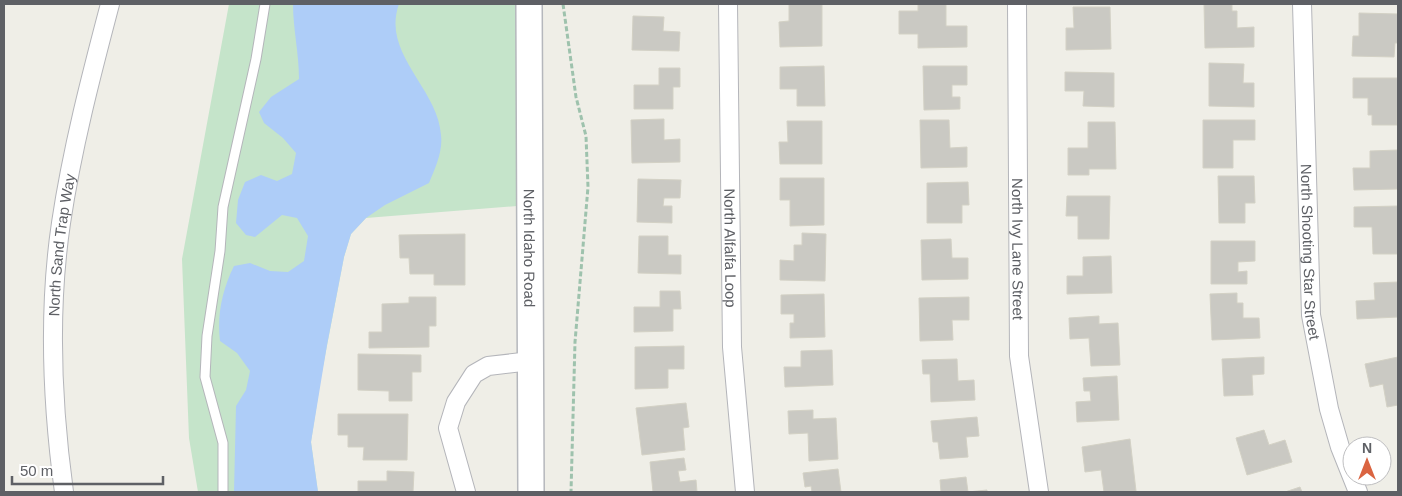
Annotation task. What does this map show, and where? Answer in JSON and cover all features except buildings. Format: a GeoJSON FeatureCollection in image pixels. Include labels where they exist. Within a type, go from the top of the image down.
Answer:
{"type":"FeatureCollection","features":[{"type":"Feature","properties":{"kind":"main road","name":"North Idaho Road"},"geometry":{"type":"LineString","coordinates":[[529,4],[531,492]]}},
{"type":"Feature","properties":{"kind":"street","name":"North Sand Trap Way"},"geometry":{"type":"LineString","coordinates":[[64,492],[53,385],[56,273],[61,224],[74,149],[110,4]]}},
{"type":"Feature","properties":{"kind":"street","name":"North Alfalfa Loop"},"geometry":{"type":"LineString","coordinates":[[728,4],[732,346],[745,492]]}},
{"type":"Feature","properties":{"kind":"street","name":"North Ivy Lane Street"},"geometry":{"type":"LineString","coordinates":[[1017,4],[1019,356],[1038,492]]}},
{"type":"Feature","properties":{"kind":"street","name":"North Shooting Star Street"},"geometry":{"type":"LineString","coordinates":[[1302,4],[1311,315],[1329,409],[1340,447],[1358,492]]}},
{"type":"Feature","properties":{"kind":"street"},"geometry":{"type":"LineString","coordinates":[[466,492],[448,428],[456,402],[474,374],[488,366],[530,361]]}},
{"type":"Feature","properties":{"kind":"lane"},"geometry":{"type":"LineString","coordinates":[[223,492],[223,443],[205,377],[207,336],[220,251],[222,207],[256,59],[265,4]]}},
{"type":"Feature","properties":{"kind":"path"},"geometry":{"type":"LineString","coordinates":[[563,4],[576,97],[586,136],[588,187],[575,342],[571,492]]}},
{"type":"Feature","properties":{"kind":"green space"},"geometry":{"type":"Polygon","coordinates":[[[229,4],[522,4],[529,205],[366,218],[351,234],[344,257],[321,377],[311,442],[318,492],[198,492],[189,438],[182,259],[229,4]]]}},
{"type":"Feature","properties":{"kind":"water"},"geometry":{"type":"Polygon","coordinates":[[[293,4],[399,4],[396,22],[398,39],[412,71],[431,102],[438,118],[441,148],[429,183],[385,205],[366,218],[351,234],[344,257],[327,345],[311,442],[318,492],[234,492],[236,406],[246,390],[250,371],[237,353],[220,341],[220,312],[226,284],[234,266],[250,263],[270,271],[288,272],[304,261],[308,236],[297,218],[282,215],[255,237],[246,235],[236,223],[238,200],[245,182],[261,175],[277,181],[292,174],[296,153],[283,138],[264,123],[259,112],[271,97],[299,79],[293,4]]]}}]}
